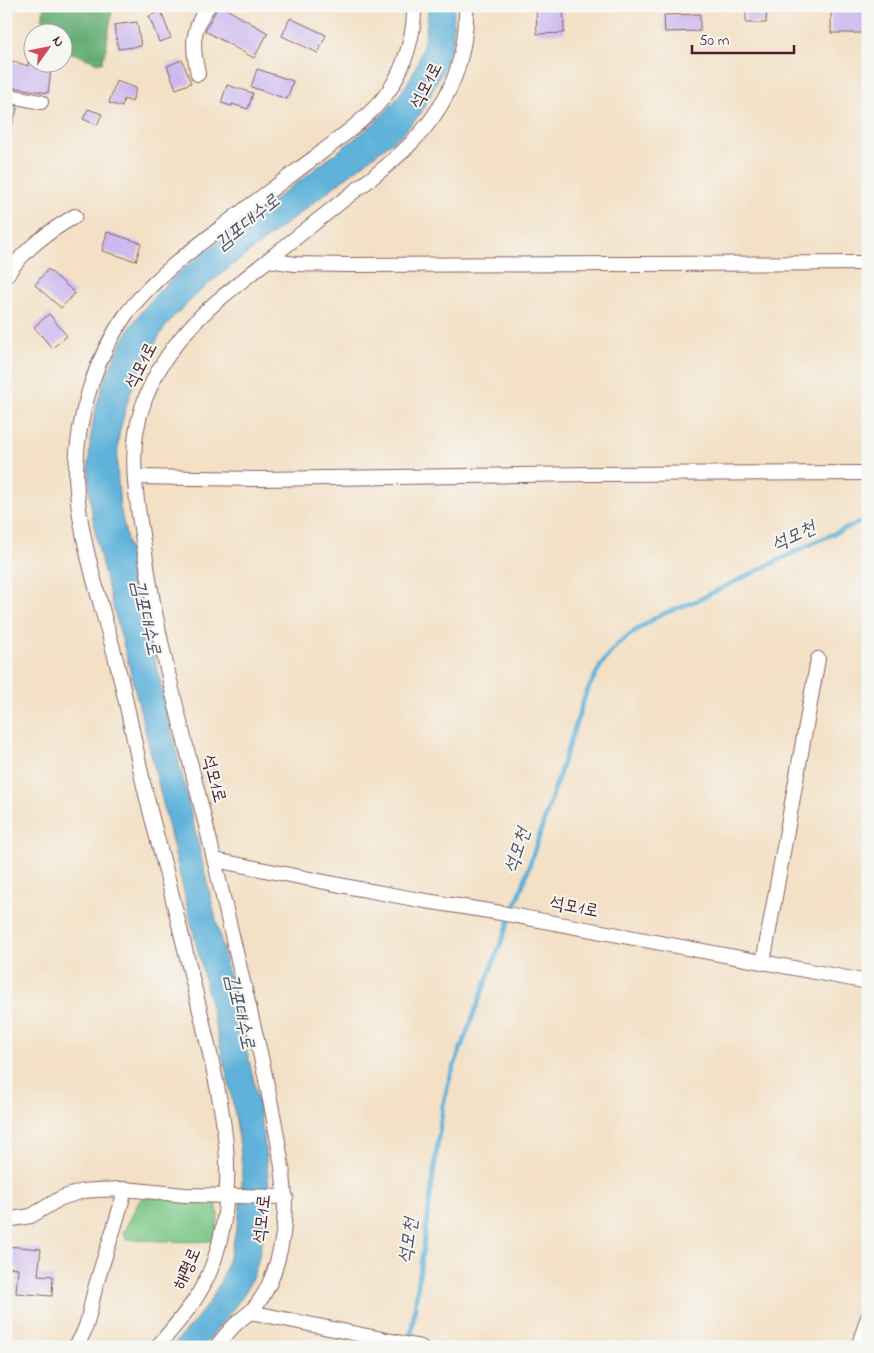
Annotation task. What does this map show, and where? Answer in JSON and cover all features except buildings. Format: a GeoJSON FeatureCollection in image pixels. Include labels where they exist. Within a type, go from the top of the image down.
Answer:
{"type":"FeatureCollection","features":[{"type":"Feature","properties":{"kind":"lane"},"geometry":{"type":"LineString","coordinates":[[198,74],[193,48],[194,38],[198,22],[208,6]]}},
{"type":"Feature","properties":{"kind":"lane","name":"해평로"},"geometry":{"type":"LineString","coordinates":[[157,1347],[190,1309],[205,1285],[219,1247],[229,1195],[228,1150],[213,1069],[143,780],[129,712],[79,511],[76,468],[80,427],[99,366],[117,328],[129,310],[184,255],[327,147],[375,108],[388,92],[406,54],[412,32],[414,6]]}},
{"type":"Feature","properties":{"kind":"lane","name":"석모1로"},"geometry":{"type":"LineString","coordinates":[[216,1347],[232,1328],[250,1312],[266,1289],[277,1261],[282,1237],[280,1197],[285,1178],[266,1076],[215,860],[162,652],[151,594],[135,478],[136,433],[147,393],[158,369],[170,351],[203,314],[387,165],[423,132],[445,100],[454,79],[465,40],[467,24],[466,6]]}},
{"type":"Feature","properties":{"kind":"lane"},"geometry":{"type":"LineString","coordinates":[[6,95],[41,102]]}},
{"type":"Feature","properties":{"kind":"lane"},"geometry":{"type":"LineString","coordinates":[[6,276],[32,245],[75,216]]}},
{"type":"Feature","properties":{"kind":"lane"},"geometry":{"type":"LineString","coordinates":[[269,260],[295,264],[347,265],[868,263]]}},
{"type":"Feature","properties":{"kind":"lane"},"geometry":{"type":"LineString","coordinates":[[135,478],[259,479],[600,474],[868,474]]}},
{"type":"Feature","properties":{"kind":"lane"},"geometry":{"type":"LineString","coordinates":[[763,963],[818,658]]}},
{"type":"Feature","properties":{"kind":"lane","name":"석모1로"},"geometry":{"type":"LineString","coordinates":[[215,860],[411,899],[501,913],[868,982]]}},
{"type":"Feature","properties":{"kind":"lane"},"geometry":{"type":"LineString","coordinates":[[75,1347],[88,1324],[95,1289],[118,1220],[125,1189]]}},
{"type":"Feature","properties":{"kind":"lane"},"geometry":{"type":"LineString","coordinates":[[6,1220],[22,1219],[36,1214],[61,1198],[96,1190],[125,1189],[185,1195],[280,1197]]}},
{"type":"Feature","properties":{"kind":"lane"},"geometry":{"type":"LineString","coordinates":[[250,1312],[420,1347]]}},
{"type":"Feature","properties":{"kind":"lane"},"geometry":{"type":"LineString","coordinates":[[858,1347],[868,1316]]}},
{"type":"Feature","properties":{"kind":"green space"},"geometry":{"type":"Polygon","coordinates":[[[44,6],[113,6],[102,63],[72,53],[72,22],[42,22],[44,6]]]}},
{"type":"Feature","properties":{"kind":"green space"},"geometry":{"type":"Polygon","coordinates":[[[146,1196],[212,1202],[216,1204],[218,1222],[213,1240],[184,1242],[127,1239],[123,1233],[139,1201],[146,1196]]]}},
{"type":"Feature","properties":{"kind":"water","name":"김포대수로"},"geometry":{"type":"Polygon","coordinates":[[[428,6],[454,6],[453,40],[445,66],[421,113],[404,132],[207,285],[172,318],[161,333],[135,379],[119,434],[117,459],[120,507],[254,1082],[264,1138],[269,1186],[264,1232],[257,1265],[243,1296],[203,1347],[172,1347],[211,1299],[222,1278],[233,1242],[240,1207],[242,1176],[240,1145],[223,1057],[148,740],[96,537],[90,498],[89,459],[94,419],[106,378],[126,335],[151,300],[198,257],[366,130],[392,104],[412,76],[418,60],[424,43],[428,6]]]}},
{"type":"Feature","properties":{"kind":"waterway","name":"석모천"},"geometry":{"type":"LineString","coordinates":[[410,1343],[443,1105],[450,1077],[524,882],[586,693],[602,663],[616,646],[658,616],[696,601],[817,541],[868,519]]}}]}
